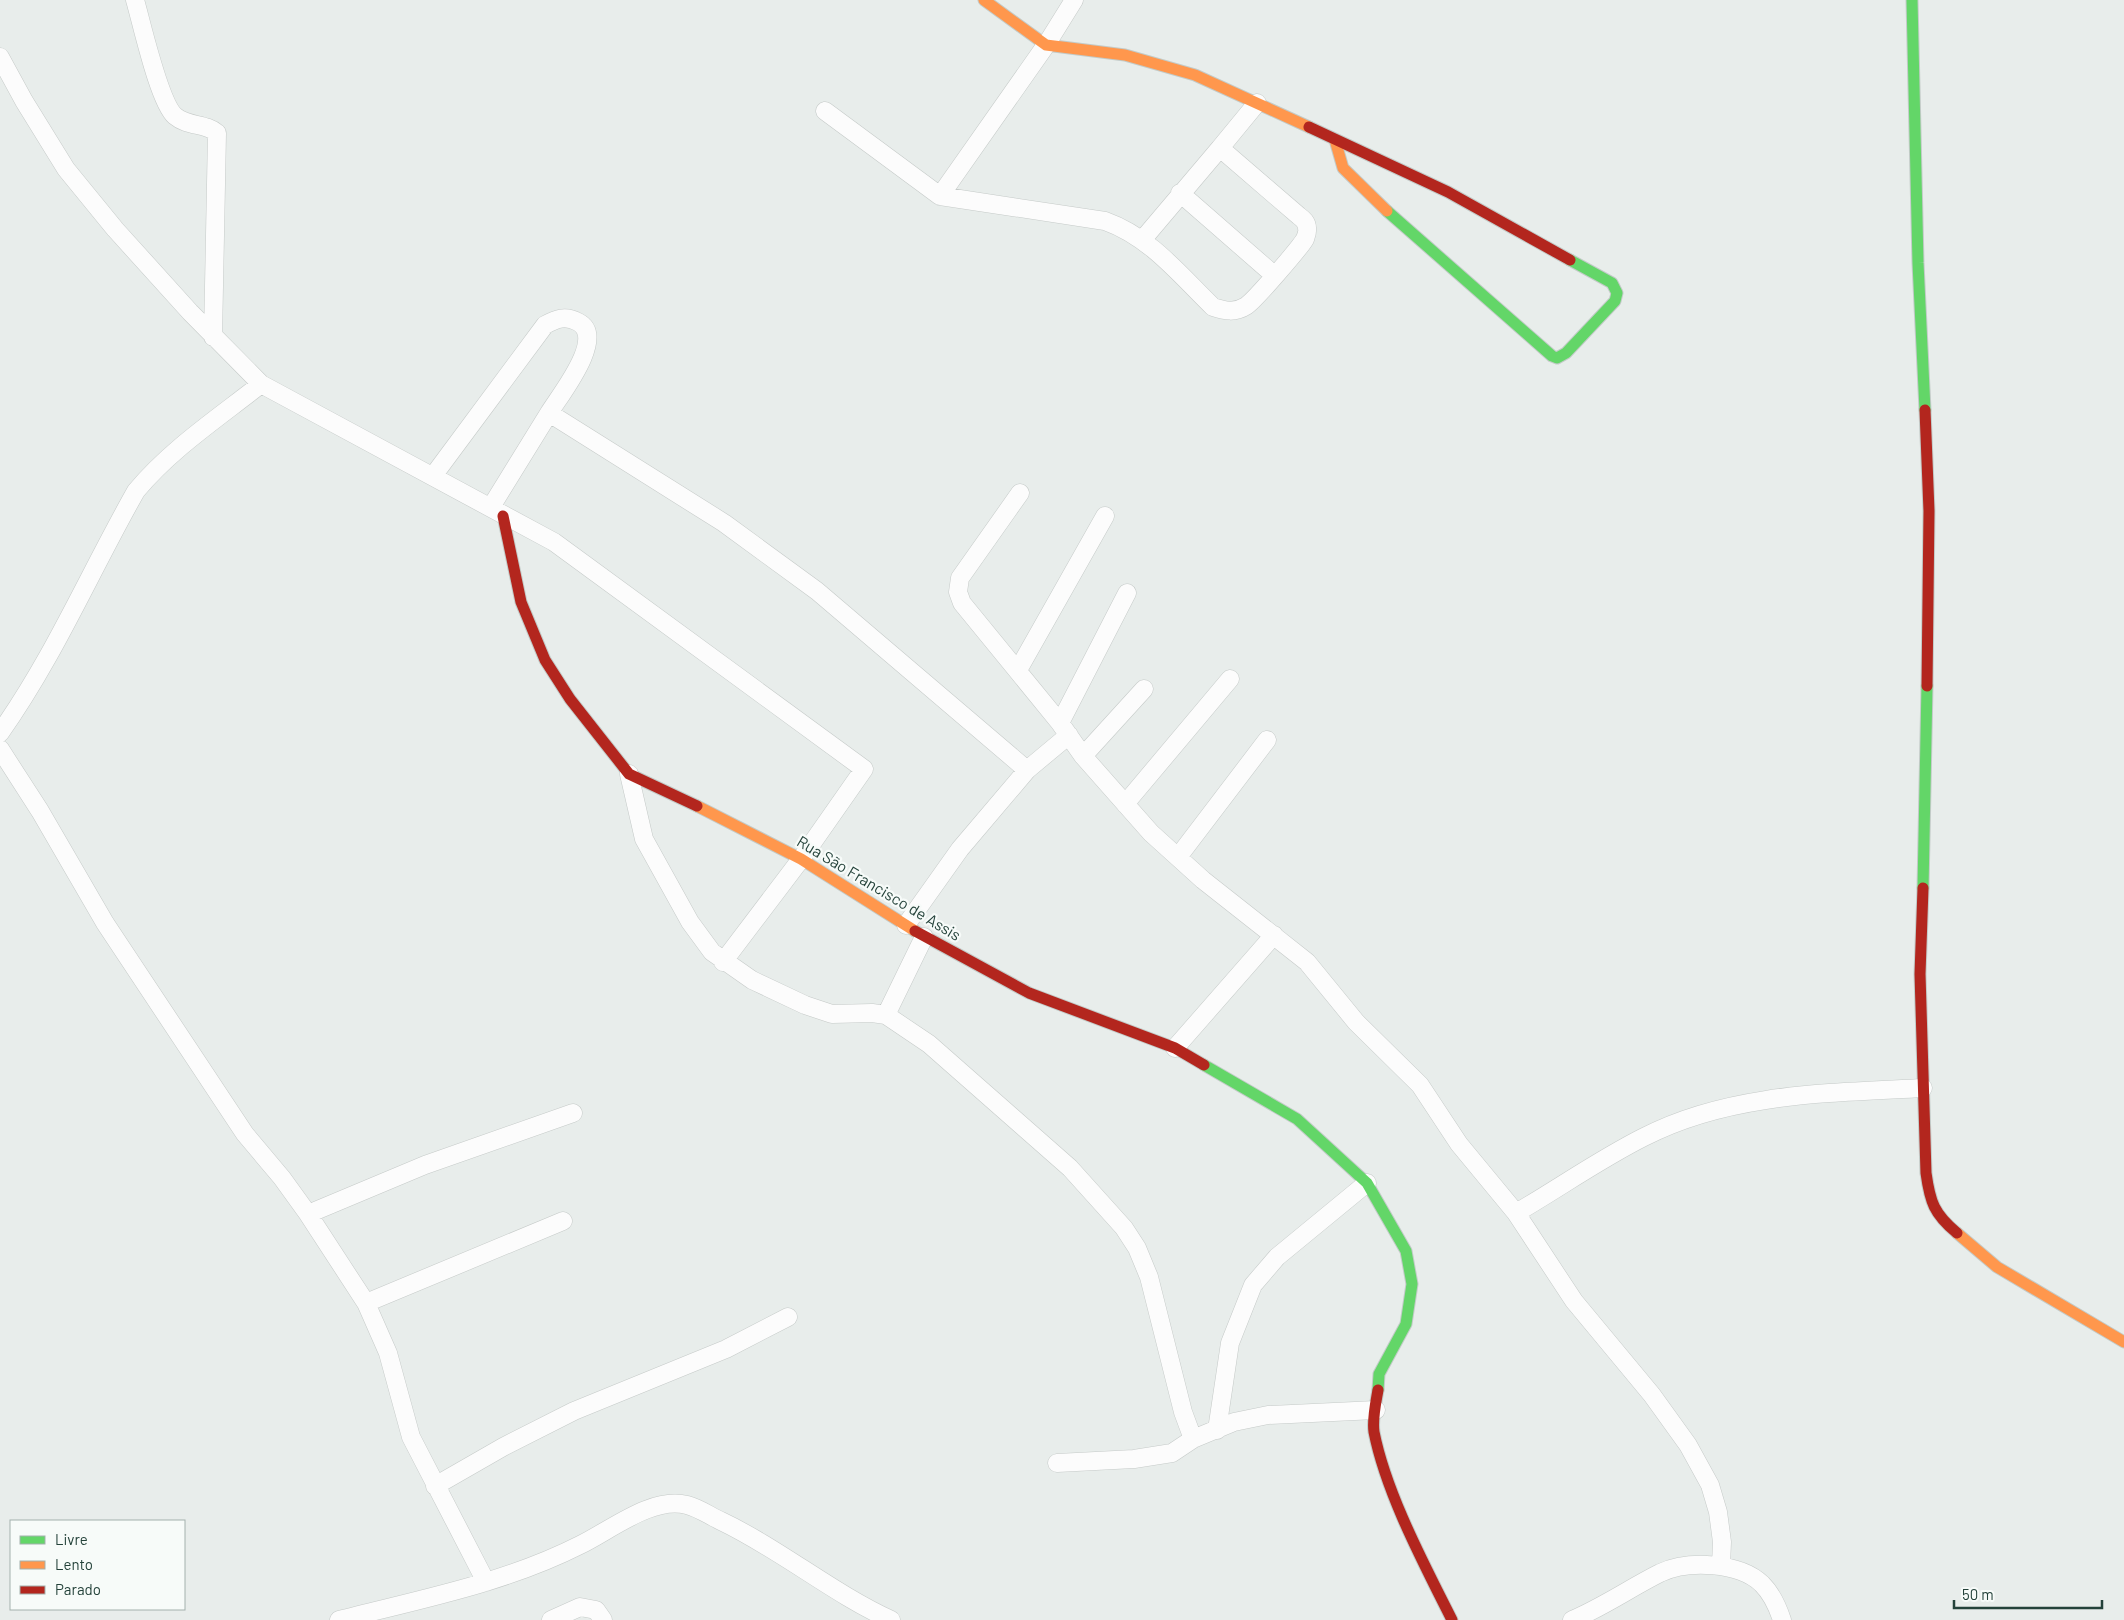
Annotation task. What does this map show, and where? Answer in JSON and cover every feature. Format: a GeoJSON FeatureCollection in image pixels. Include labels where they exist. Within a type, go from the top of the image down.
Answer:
{"type":"FeatureCollection","features":[{"type":"Feature","properties":{"kind":"street"},"geometry":{"type":"LineString","coordinates":[[134,0],[168,107],[183,122],[211,129],[217,133],[213,337]]}},
{"type":"Feature","properties":{"kind":"street"},"geometry":{"type":"LineString","coordinates":[[984,0],[1046,45],[1124,55],[1195,75],[1448,192],[1612,283],[1617,293],[1614,301],[1566,353],[1557,358],[1552,356],[1363,190],[1343,168],[1335,140]]}},
{"type":"Feature","properties":{"kind":"street"},"geometry":{"type":"LineString","coordinates":[[940,196],[1046,45],[1074,0]]}},
{"type":"Feature","properties":{"kind":"street"},"geometry":{"type":"LineString","coordinates":[[1912,0],[1918,263],[1929,511],[1926,804],[1920,974],[1926,1173],[1930,1200],[1941,1220],[1996,1267],[2124,1342]]}},
{"type":"Feature","properties":{"kind":"street"},"geometry":{"type":"LineString","coordinates":[[0,57],[24,101],[66,169],[115,229],[213,337],[261,384],[554,542],[864,768],[801,859],[723,962]]}},
{"type":"Feature","properties":{"kind":"street"},"geometry":{"type":"LineString","coordinates":[[1143,239],[1257,103]]}},
{"type":"Feature","properties":{"kind":"street"},"geometry":{"type":"LineString","coordinates":[[825,111],[940,196],[1105,221],[1125,228],[1143,239],[1213,306],[1226,311],[1247,305],[1306,237],[1306,223],[1220,148]]}},
{"type":"Feature","properties":{"kind":"street"},"geometry":{"type":"LineString","coordinates":[[1180,193],[1274,275]]}},
{"type":"Feature","properties":{"kind":"street"},"geometry":{"type":"LineString","coordinates":[[433,476],[544,325],[559,318],[568,318],[579,322],[586,328],[588,336],[587,351],[549,413],[497,512]]}},
{"type":"Feature","properties":{"kind":"street"},"geometry":{"type":"LineString","coordinates":[[0,733],[27,696],[136,491],[153,471],[178,449],[261,384]]}},
{"type":"Feature","properties":{"kind":"street"},"geometry":{"type":"LineString","coordinates":[[549,413],[724,523],[817,591],[1027,770]]}},
{"type":"Feature","properties":{"kind":"street"},"geometry":{"type":"LineString","coordinates":[[1020,493],[985,540],[958,586],[962,603],[1065,729],[1083,756],[1125,804],[1178,858],[1307,962],[1356,1022],[1420,1085],[1459,1144],[1516,1213],[1574,1302],[1652,1395],[1688,1445],[1710,1485],[1718,1512],[1722,1542],[1721,1565]]}},
{"type":"Feature","properties":{"kind":"street","name":"Rua São Francisco de Assis"},"geometry":{"type":"LineString","coordinates":[[497,512],[521,602],[545,660],[570,699],[629,774],[692,802],[801,859],[924,937],[973,961],[1029,993],[1175,1048],[1296,1120],[1367,1183],[1406,1251],[1412,1284],[1406,1324],[1379,1374],[1374,1430],[1387,1475],[1417,1550],[1452,1620]]}},
{"type":"Feature","properties":{"kind":"street"},"geometry":{"type":"LineString","coordinates":[[1018,670],[1105,516]]}},
{"type":"Feature","properties":{"kind":"street"},"geometry":{"type":"LineString","coordinates":[[906,925],[960,849],[1027,770],[1065,729],[1127,593]]}},
{"type":"Feature","properties":{"kind":"street"},"geometry":{"type":"LineString","coordinates":[[1125,804],[1230,679]]}},
{"type":"Feature","properties":{"kind":"street"},"geometry":{"type":"LineString","coordinates":[[1083,756],[1144,689]]}},
{"type":"Feature","properties":{"kind":"street"},"geometry":{"type":"LineString","coordinates":[[1178,858],[1266,740]]}},
{"type":"Feature","properties":{"kind":"street"},"geometry":{"type":"LineString","coordinates":[[0,749],[40,811],[105,923],[245,1134],[282,1178],[308,1214],[366,1303],[388,1353],[411,1437],[486,1582]]}},
{"type":"Feature","properties":{"kind":"street"},"geometry":{"type":"LineString","coordinates":[[629,774],[644,839],[690,922],[712,952],[723,962],[752,980],[805,1005],[832,1014],[872,1012],[886,1015],[929,1044],[1005,1108],[1070,1168],[1124,1228],[1138,1248],[1149,1277],[1183,1412],[1193,1439]]}},
{"type":"Feature","properties":{"kind":"street"},"geometry":{"type":"LineString","coordinates":[[1175,1048],[1274,935]]}},
{"type":"Feature","properties":{"kind":"street"},"geometry":{"type":"LineString","coordinates":[[886,1015],[924,937]]}},
{"type":"Feature","properties":{"kind":"street"},"geometry":{"type":"LineString","coordinates":[[1516,1213],[1644,1137],[1696,1116],[1778,1098],[1924,1088]]}},
{"type":"Feature","properties":{"kind":"street"},"geometry":{"type":"LineString","coordinates":[[308,1214],[425,1164],[572,1113]]}},
{"type":"Feature","properties":{"kind":"street"},"geometry":{"type":"LineString","coordinates":[[1217,1430],[1230,1343],[1253,1285],[1277,1257],[1367,1183]]}},
{"type":"Feature","properties":{"kind":"street"},"geometry":{"type":"LineString","coordinates":[[366,1303],[563,1221]]}},
{"type":"Feature","properties":{"kind":"street"},"geometry":{"type":"LineString","coordinates":[[435,1486],[574,1411],[726,1349],[788,1317]]}},
{"type":"Feature","properties":{"kind":"street"},"geometry":{"type":"LineString","coordinates":[[1057,1463],[1134,1459],[1172,1453],[1193,1439],[1234,1422],[1268,1415],[1376,1410]]}},
{"type":"Feature","properties":{"kind":"street"},"geometry":{"type":"LineString","coordinates":[[339,1620],[486,1582],[534,1567],[652,1507],[672,1502],[689,1506],[732,1526],[891,1620]]}},
{"type":"Feature","properties":{"kind":"street"},"geometry":{"type":"LineString","coordinates":[[1572,1620],[1599,1609],[1662,1573],[1690,1566],[1721,1565],[1751,1576],[1763,1585],[1782,1620]]}},
{"type":"Feature","properties":{"kind":"street"},"geometry":{"type":"LineString","coordinates":[[551,1620],[584,1607],[596,1610],[603,1620]]}},
{"type":"Feature","properties":{"kind":"traffic: fast"},"geometry":{"type":"LineString","coordinates":[[1912,0],[1918,263],[1925,410]]}},
{"type":"Feature","properties":{"kind":"traffic: fast"},"geometry":{"type":"LineString","coordinates":[[1387,211],[1552,356],[1557,358],[1566,353],[1615,301],[1617,293],[1612,283],[1570,260]]}},
{"type":"Feature","properties":{"kind":"traffic: fast"},"geometry":{"type":"LineString","coordinates":[[1923,888],[1927,686]]}},
{"type":"Feature","properties":{"kind":"traffic: fast"},"geometry":{"type":"LineString","coordinates":[[1204,1065],[1297,1119],[1367,1183],[1406,1251],[1412,1284],[1406,1324],[1379,1374],[1378,1390]]}},
{"type":"Feature","properties":{"kind":"traffic: slow"},"geometry":{"type":"LineString","coordinates":[[984,0],[1046,45],[1125,55],[1195,75],[1309,127]]}},
{"type":"Feature","properties":{"kind":"traffic: slow"},"geometry":{"type":"LineString","coordinates":[[1335,140],[1343,168],[1387,211]]}},
{"type":"Feature","properties":{"kind":"traffic: slow"},"geometry":{"type":"LineString","coordinates":[[697,806],[801,859],[915,931]]}},
{"type":"Feature","properties":{"kind":"traffic: slow"},"geometry":{"type":"LineString","coordinates":[[1957,1233],[1997,1267],[2124,1342]]}},
{"type":"Feature","properties":{"kind":"traffic: jam"},"geometry":{"type":"LineString","coordinates":[[1309,127],[1448,192],[1570,260]]}},
{"type":"Feature","properties":{"kind":"traffic: jam"},"geometry":{"type":"LineString","coordinates":[[1925,410],[1929,511],[1927,686]]}},
{"type":"Feature","properties":{"kind":"traffic: jam"},"geometry":{"type":"LineString","coordinates":[[503,516],[521,602],[545,660],[570,699],[629,774],[697,806]]}},
{"type":"Feature","properties":{"kind":"traffic: jam"},"geometry":{"type":"LineString","coordinates":[[1923,888],[1920,974],[1926,1173],[1934,1207],[1943,1220],[1957,1233]]}},
{"type":"Feature","properties":{"kind":"traffic: jam"},"geometry":{"type":"LineString","coordinates":[[915,931],[1029,993],[1175,1048],[1204,1065]]}},
{"type":"Feature","properties":{"kind":"traffic: jam"},"geometry":{"type":"LineString","coordinates":[[1378,1390],[1374,1416],[1374,1432],[1387,1479],[1407,1528],[1452,1620]]}}]}
